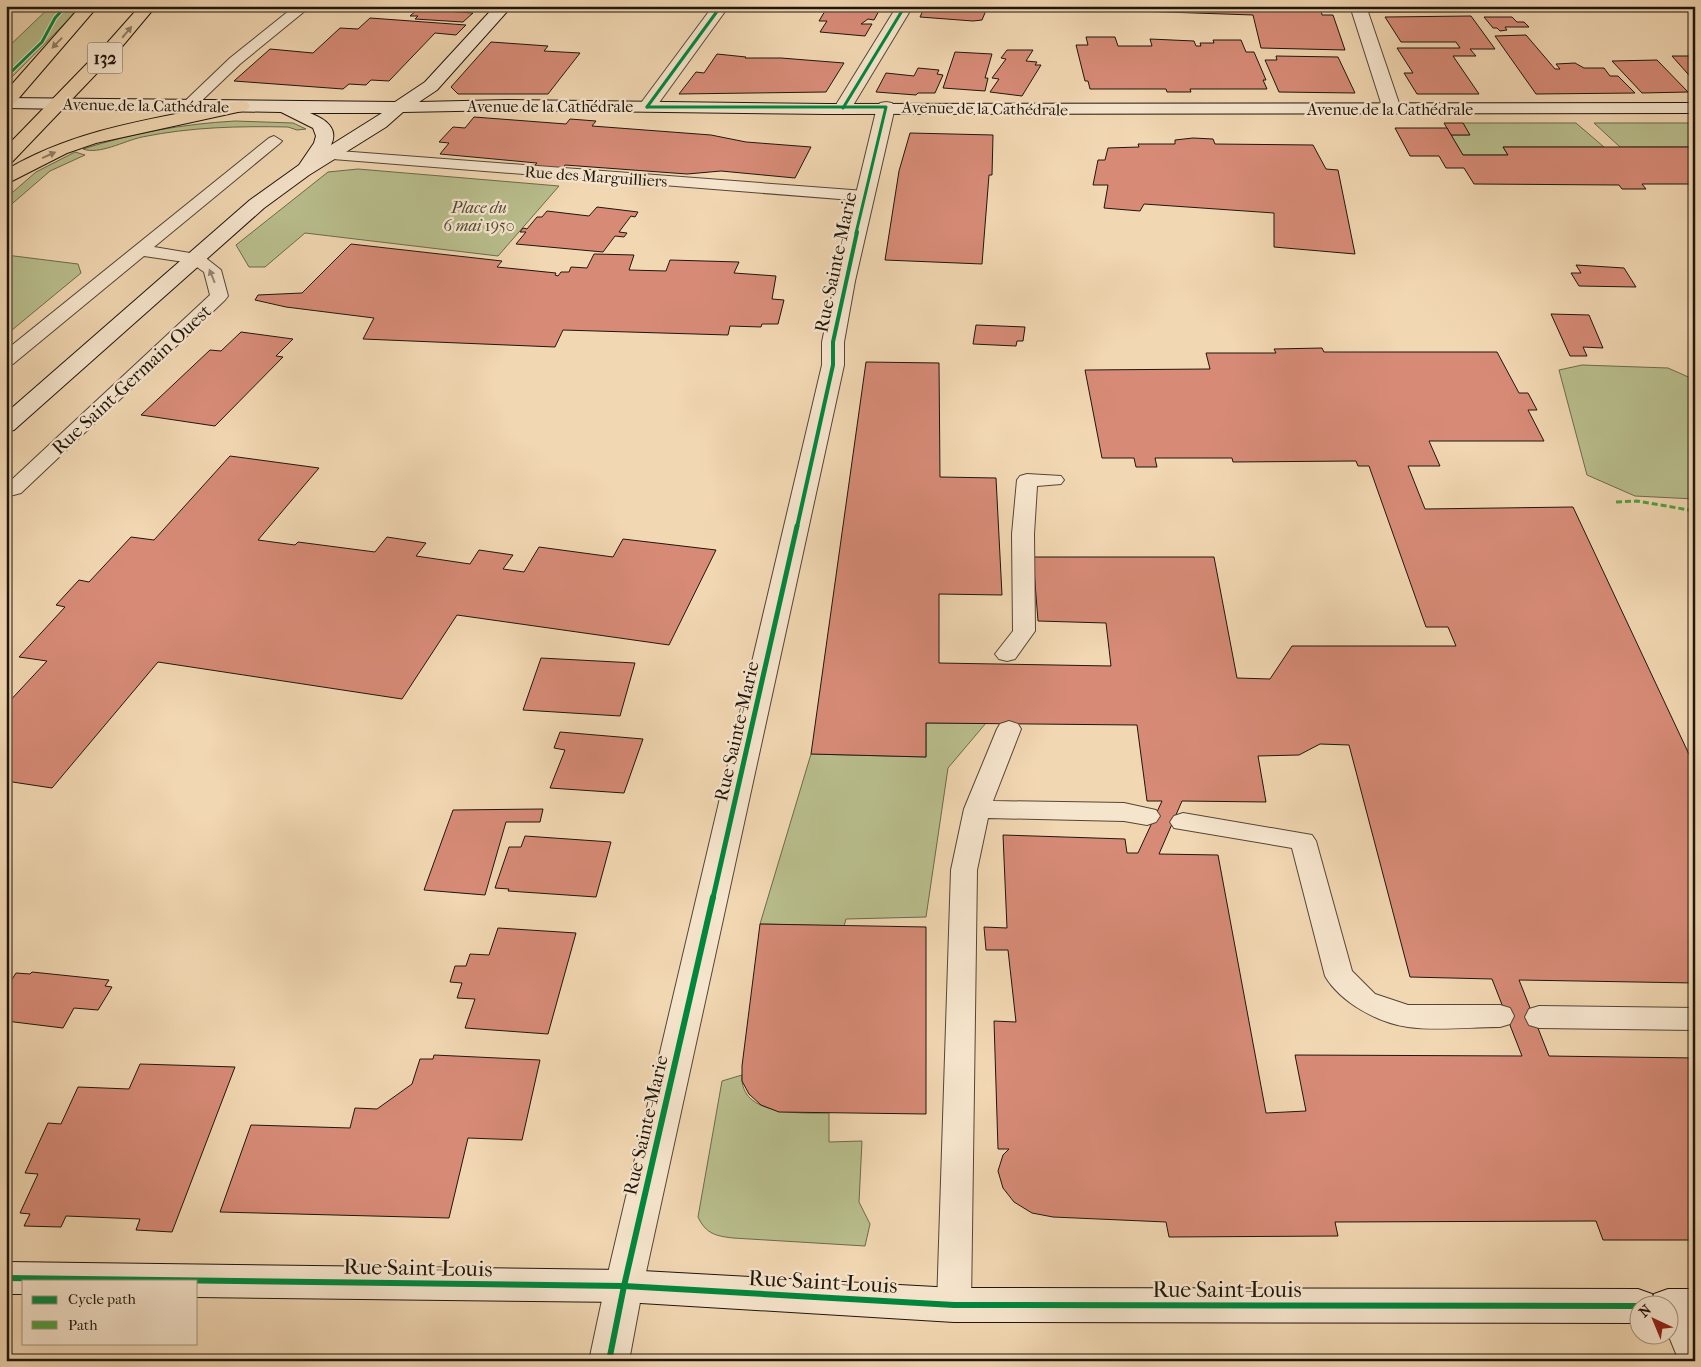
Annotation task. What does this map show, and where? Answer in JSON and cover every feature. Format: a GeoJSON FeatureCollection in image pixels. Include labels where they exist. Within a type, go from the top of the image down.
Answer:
{"type":"FeatureCollection","features":[{"type":"Feature","properties":{"kind":"main road","name":"132"},"geometry":{"type":"LineString","coordinates":[[6,102],[90,6]]}},
{"type":"Feature","properties":{"kind":"main road","name":"132"},"geometry":{"type":"LineString","coordinates":[[6,158],[55,103],[101,62],[148,6]]}},
{"type":"Feature","properties":{"kind":"main road"},"geometry":{"type":"LineString","coordinates":[[6,178],[44,156],[98,137],[241,106]]}},
{"type":"Feature","properties":{"kind":"street"},"geometry":{"type":"LineString","coordinates":[[6,425],[257,204],[302,171],[380,124],[399,107],[431,86],[485,24],[504,6]]}},
{"type":"Feature","properties":{"kind":"street"},"geometry":{"type":"LineString","coordinates":[[648,107],[721,6]]}},
{"type":"Feature","properties":{"kind":"street"},"geometry":{"type":"LineString","coordinates":[[843,108],[904,6]]}},
{"type":"Feature","properties":{"kind":"street"},"geometry":{"type":"LineString","coordinates":[[1392,109],[1359,7],[1516,6]]}},
{"type":"Feature","properties":{"kind":"street","name":"Avenue de la Cathédrale"},"geometry":{"type":"LineString","coordinates":[[6,102],[277,107],[518,105],[843,108],[1695,108]]}},
{"type":"Feature","properties":{"kind":"street"},"geometry":{"type":"LineString","coordinates":[[277,107],[317,122],[326,133],[326,140],[321,150],[302,171]]}},
{"type":"Feature","properties":{"kind":"street","name":"Rue Sainte-Marie"},"geometry":{"type":"LineString","coordinates":[[609,1361],[624,1286],[769,654],[833,365],[833,342],[886,107]]}},
{"type":"Feature","properties":{"kind":"street","name":"Rue Saint-Louis"},"geometry":{"type":"LineString","coordinates":[[6,1278],[160,1280]]}},
{"type":"Feature","properties":{"kind":"street","name":"Rue Saint-Louis"},"geometry":{"type":"LineString","coordinates":[[198,1280],[624,1286],[954,1305],[1628,1306]]}},
{"type":"Feature","properties":{"kind":"lane"},"geometry":{"type":"LineString","coordinates":[[189,105],[235,61],[304,6]]}},
{"type":"Feature","properties":{"kind":"lane"},"geometry":{"type":"LineString","coordinates":[[6,360],[274,141]]}},
{"type":"Feature","properties":{"kind":"lane","name":"Rue des Marguilliers"},"geometry":{"type":"LineString","coordinates":[[326,156],[865,196]]}},
{"type":"Feature","properties":{"kind":"lane"},"geometry":{"type":"LineString","coordinates":[[139,250],[196,259]]}},
{"type":"Feature","properties":{"kind":"lane","name":"Rue Saint-Germain Ouest"},"geometry":{"type":"LineString","coordinates":[[6,491],[14,489],[219,296],[212,270],[196,259]]}},
{"type":"Feature","properties":{"kind":"lane"},"geometry":{"type":"LineString","coordinates":[[1007,654],[1024,631],[1022,534],[1027,480],[1054,480]]}},
{"type":"Feature","properties":{"kind":"lane"},"geometry":{"type":"LineString","coordinates":[[954,1305],[964,870],[976,809],[1009,730]]}},
{"type":"Feature","properties":{"kind":"lane"},"geometry":{"type":"LineString","coordinates":[[976,809],[1124,812],[1147,816]]}},
{"type":"Feature","properties":{"kind":"lane"},"geometry":{"type":"LineString","coordinates":[[1183,822],[1303,841],[1339,976],[1365,1001],[1407,1016],[1500,1016]]}},
{"type":"Feature","properties":{"kind":"lane"},"geometry":{"type":"LineString","coordinates":[[1538,1017],[1695,1019]]}},
{"type":"Feature","properties":{"kind":"lane"},"geometry":{"type":"LineString","coordinates":[[1678,1324],[1695,1359]]}},
{"type":"Feature","properties":{"kind":"green space"},"geometry":{"type":"Polygon","coordinates":[[[51,6],[82,6],[6,83],[6,49],[51,6]]]}},
{"type":"Feature","properties":{"kind":"green space"},"geometry":{"type":"Polygon","coordinates":[[[235,121],[293,123],[306,129],[251,127],[197,129],[142,137],[96,150],[83,149],[120,138],[158,130],[196,124],[235,121]]]}},
{"type":"Feature","properties":{"kind":"green space"},"geometry":{"type":"Polygon","coordinates":[[[1463,123],[1576,123],[1604,147],[1503,147],[1508,155],[1463,155],[1451,135],[1469,135],[1463,123]]]}},
{"type":"Feature","properties":{"kind":"green space"},"geometry":{"type":"Polygon","coordinates":[[[1594,123],[1695,123],[1695,147],[1620,147],[1594,123]]]}},
{"type":"Feature","properties":{"kind":"green space"},"geometry":{"type":"Polygon","coordinates":[[[75,152],[85,155],[50,171],[6,209],[6,198],[36,172],[75,152]]]}},
{"type":"Feature","properties":{"kind":"green space","name":"Place du 6 mai 1950"},"geometry":{"type":"Polygon","coordinates":[[[358,169],[559,186],[498,256],[305,233],[265,267],[249,267],[236,245],[328,172],[358,169]]]}},
{"type":"Feature","properties":{"kind":"green space"},"geometry":{"type":"Polygon","coordinates":[[[6,255],[78,264],[81,273],[6,335],[6,255]]]}},
{"type":"Feature","properties":{"kind":"green space"},"geometry":{"type":"Polygon","coordinates":[[[1582,365],[1668,368],[1695,380],[1695,499],[1635,496],[1587,475],[1559,370],[1582,365]]]}},
{"type":"Feature","properties":{"kind":"green space"},"geometry":{"type":"Polygon","coordinates":[[[926,723],[986,723],[948,768],[926,917],[846,919],[844,926],[760,924],[811,754],[926,757],[926,723]]]}},
{"type":"Feature","properties":{"kind":"green space"},"geometry":{"type":"Polygon","coordinates":[[[742,1075],[744,1089],[751,1099],[761,1105],[789,1112],[829,1113],[829,1142],[862,1141],[859,1202],[870,1224],[865,1246],[733,1238],[712,1233],[701,1223],[698,1217],[722,1081],[742,1075]]]}},
{"type":"Feature","properties":{"kind":"building"},"geometry":{"type":"Polygon","coordinates":[[[411,6],[477,6],[472,11],[411,6]]]}},
{"type":"Feature","properties":{"kind":"building"},"geometry":{"type":"Polygon","coordinates":[[[828,6],[873,6],[872,8],[880,9],[874,20],[868,19],[861,24],[872,24],[865,36],[820,32],[827,21],[819,21],[828,6]]]}},
{"type":"Feature","properties":{"kind":"building"},"geometry":{"type":"Polygon","coordinates":[[[925,6],[987,8],[982,20],[973,21],[920,17],[925,6]]]}},
{"type":"Feature","properties":{"kind":"building"},"geometry":{"type":"Polygon","coordinates":[[[1078,6],[1329,6],[1330,10],[1321,10],[1322,15],[1333,15],[1345,50],[1261,48],[1253,15],[1078,9],[1078,6]]]}},
{"type":"Feature","properties":{"kind":"building"},"geometry":{"type":"Polygon","coordinates":[[[418,9],[473,13],[463,22],[415,19],[418,16],[410,16],[418,9]]]}},
{"type":"Feature","properties":{"kind":"building"},"geometry":{"type":"Polygon","coordinates":[[[1471,16],[1495,49],[1470,49],[1476,56],[1453,56],[1479,94],[1417,94],[1404,73],[1413,73],[1397,48],[1460,48],[1456,42],[1401,42],[1385,17],[1471,16]]]}},
{"type":"Feature","properties":{"kind":"building"},"geometry":{"type":"Polygon","coordinates":[[[1484,17],[1512,17],[1517,22],[1524,22],[1529,27],[1505,27],[1507,30],[1500,31],[1497,28],[1493,28],[1484,17]]]}},
{"type":"Feature","properties":{"kind":"building"},"geometry":{"type":"Polygon","coordinates":[[[370,18],[466,25],[456,35],[435,33],[389,81],[371,80],[366,85],[349,84],[343,89],[234,81],[270,49],[313,53],[340,28],[358,29],[370,18]]]}},
{"type":"Feature","properties":{"kind":"building"},"geometry":{"type":"Polygon","coordinates":[[[1526,35],[1555,69],[1560,69],[1556,64],[1575,63],[1584,68],[1604,68],[1610,76],[1618,76],[1635,93],[1536,94],[1495,36],[1526,35]]]}},
{"type":"Feature","properties":{"kind":"building"},"geometry":{"type":"Polygon","coordinates":[[[1086,37],[1115,37],[1118,46],[1152,46],[1150,39],[1194,41],[1196,46],[1201,46],[1200,43],[1214,43],[1213,40],[1241,40],[1246,52],[1254,52],[1266,80],[1263,80],[1267,89],[1190,89],[1191,92],[1167,92],[1166,89],[1090,89],[1088,81],[1085,81],[1076,45],[1088,45],[1086,37]]]}},
{"type":"Feature","properties":{"kind":"building"},"geometry":{"type":"Polygon","coordinates":[[[491,42],[548,46],[544,51],[580,53],[548,94],[458,94],[451,87],[491,42]]]}},
{"type":"Feature","properties":{"kind":"building"},"geometry":{"type":"Polygon","coordinates":[[[1007,50],[1033,50],[1026,61],[1037,62],[1035,65],[1041,65],[1022,96],[990,92],[999,79],[992,78],[1006,59],[1001,58],[1007,50]]]}},
{"type":"Feature","properties":{"kind":"building"},"geometry":{"type":"Polygon","coordinates":[[[955,52],[992,54],[985,78],[988,78],[985,91],[943,88],[955,52]]]}},
{"type":"Feature","properties":{"kind":"building"},"geometry":{"type":"Polygon","coordinates":[[[717,54],[745,58],[781,58],[844,63],[826,92],[679,94],[696,72],[704,73],[717,54]]]}},
{"type":"Feature","properties":{"kind":"building"},"geometry":{"type":"Polygon","coordinates":[[[1276,56],[1338,57],[1355,93],[1279,92],[1265,60],[1277,60],[1276,56]]]}},
{"type":"Feature","properties":{"kind":"building"},"geometry":{"type":"Polygon","coordinates":[[[1672,56],[1695,56],[1695,82],[1672,56]]]}},
{"type":"Feature","properties":{"kind":"building"},"geometry":{"type":"Polygon","coordinates":[[[1657,60],[1688,92],[1642,93],[1612,61],[1657,60]]]}},
{"type":"Feature","properties":{"kind":"building"},"geometry":{"type":"Polygon","coordinates":[[[918,68],[939,70],[937,74],[943,75],[935,93],[918,93],[916,95],[876,92],[886,73],[914,76],[918,68]]]}},
{"type":"Feature","properties":{"kind":"building"},"geometry":{"type":"Polygon","coordinates":[[[474,117],[566,124],[570,119],[596,121],[592,126],[711,135],[746,142],[811,147],[795,178],[721,171],[687,174],[565,165],[562,170],[533,167],[537,163],[440,154],[449,143],[439,142],[453,127],[465,128],[474,117]]]}},
{"type":"Feature","properties":{"kind":"building"},"geometry":{"type":"Polygon","coordinates":[[[1444,123],[1463,123],[1470,135],[1451,135],[1444,123]]]}},
{"type":"Feature","properties":{"kind":"building"},"geometry":{"type":"Polygon","coordinates":[[[1395,128],[1447,128],[1463,155],[1508,155],[1503,147],[1695,147],[1695,184],[1642,184],[1646,189],[1622,189],[1619,185],[1474,184],[1464,168],[1446,168],[1439,156],[1410,156],[1395,128]]]}},
{"type":"Feature","properties":{"kind":"building"},"geometry":{"type":"Polygon","coordinates":[[[910,133],[993,135],[992,175],[989,175],[982,264],[885,260],[899,171],[910,133]]]}},
{"type":"Feature","properties":{"kind":"building"},"geometry":{"type":"Polygon","coordinates":[[[1193,138],[1213,139],[1215,144],[1313,145],[1326,169],[1338,170],[1355,254],[1274,247],[1274,213],[1144,204],[1140,211],[1104,208],[1108,185],[1093,185],[1098,160],[1105,160],[1108,148],[1139,147],[1138,144],[1175,144],[1175,140],[1193,138]]]}},
{"type":"Feature","properties":{"kind":"building"},"geometry":{"type":"Polygon","coordinates":[[[597,207],[638,212],[635,217],[631,216],[619,232],[627,233],[624,237],[615,236],[603,252],[516,244],[526,232],[520,232],[523,228],[527,229],[537,217],[542,217],[547,211],[589,216],[597,207]]]}},
{"type":"Feature","properties":{"kind":"building"},"geometry":{"type":"Polygon","coordinates":[[[351,244],[502,261],[497,267],[556,273],[555,275],[558,276],[561,272],[569,272],[571,267],[587,268],[594,254],[634,255],[629,270],[666,271],[670,260],[739,262],[734,273],[776,276],[772,299],[784,300],[778,324],[762,324],[761,327],[730,326],[728,335],[563,330],[555,347],[363,339],[374,318],[286,307],[255,300],[258,295],[302,293],[351,244]]]}},
{"type":"Feature","properties":{"kind":"building"},"geometry":{"type":"Polygon","coordinates":[[[1576,265],[1624,268],[1636,287],[1579,286],[1571,273],[1581,273],[1576,265]]]}},
{"type":"Feature","properties":{"kind":"building"},"geometry":{"type":"Polygon","coordinates":[[[1551,314],[1589,315],[1603,348],[1583,347],[1587,356],[1570,356],[1551,314]]]}},
{"type":"Feature","properties":{"kind":"building"},"geometry":{"type":"Polygon","coordinates":[[[976,325],[1025,327],[1023,341],[1017,341],[1016,346],[973,344],[976,325]]]}},
{"type":"Feature","properties":{"kind":"building"},"geometry":{"type":"Polygon","coordinates":[[[241,332],[293,339],[276,356],[283,357],[215,426],[141,415],[210,350],[221,351],[241,332]]]}},
{"type":"Feature","properties":{"kind":"building"},"geometry":{"type":"Polygon","coordinates":[[[1322,348],[1324,352],[1497,352],[1519,393],[1528,393],[1537,410],[1528,410],[1544,441],[1429,441],[1440,466],[1408,466],[1425,509],[1573,507],[1695,767],[1695,983],[1519,980],[1549,1056],[1695,1058],[1695,1240],[1603,1240],[1596,1221],[1335,1222],[1338,1236],[1169,1237],[1166,1222],[1053,1217],[1032,1213],[1014,1202],[1003,1188],[998,1171],[1003,1155],[1009,1149],[998,1149],[994,1021],[1016,1022],[1008,950],[986,950],[984,927],[1007,928],[1003,835],[1125,839],[1127,853],[1138,853],[1162,801],[1147,801],[1137,725],[926,723],[926,757],[811,754],[866,362],[939,363],[940,477],[996,478],[1002,595],[939,594],[939,663],[1111,666],[1106,623],[1038,621],[1033,557],[1214,557],[1237,678],[1270,679],[1292,646],[1456,646],[1448,627],[1426,627],[1369,466],[1358,466],[1356,461],[1233,462],[1232,458],[1155,458],[1157,467],[1136,467],[1134,458],[1102,458],[1085,370],[1210,369],[1206,353],[1276,353],[1274,349],[1322,348]],[[1320,744],[1299,755],[1258,756],[1266,802],[1182,801],[1159,854],[1218,855],[1266,1113],[1306,1111],[1295,1055],[1522,1056],[1492,979],[1410,977],[1349,745],[1320,744]]]}},
{"type":"Feature","properties":{"kind":"building"},"geometry":{"type":"Polygon","coordinates":[[[230,456],[319,468],[258,540],[295,545],[298,542],[375,552],[387,537],[426,543],[416,556],[470,564],[479,550],[513,555],[503,569],[524,572],[539,547],[613,557],[623,539],[716,550],[669,645],[457,615],[402,699],[158,662],[52,788],[6,781],[6,705],[47,661],[19,657],[65,607],[56,605],[79,580],[89,582],[131,537],[154,540],[230,456]]]}},
{"type":"Feature","properties":{"kind":"building"},"geometry":{"type":"Polygon","coordinates":[[[541,658],[635,663],[620,716],[523,710],[541,658]]]}},
{"type":"Feature","properties":{"kind":"building"},"geometry":{"type":"Polygon","coordinates":[[[560,732],[643,739],[624,793],[550,788],[565,750],[554,748],[560,732]]]}},
{"type":"Feature","properties":{"kind":"building"},"geometry":{"type":"Polygon","coordinates":[[[543,809],[540,822],[506,822],[485,895],[424,890],[453,810],[543,809]]]}},
{"type":"Feature","properties":{"kind":"building"},"geometry":{"type":"Polygon","coordinates":[[[525,836],[611,842],[596,897],[508,891],[509,889],[495,888],[509,847],[521,847],[525,836]]]}},
{"type":"Feature","properties":{"kind":"building"},"geometry":{"type":"Polygon","coordinates":[[[760,924],[926,927],[926,1114],[779,1112],[761,1105],[749,1094],[742,1081],[742,1066],[760,924]]]}},
{"type":"Feature","properties":{"kind":"building"},"geometry":{"type":"Polygon","coordinates":[[[498,928],[576,933],[548,1034],[465,1028],[475,999],[457,998],[462,983],[450,982],[455,966],[466,966],[470,954],[489,955],[498,928]]]}},
{"type":"Feature","properties":{"kind":"building"},"geometry":{"type":"Polygon","coordinates":[[[32,972],[109,980],[105,986],[112,987],[98,1010],[74,1008],[63,1028],[6,1021],[6,989],[16,973],[30,974],[32,972]]]}},
{"type":"Feature","properties":{"kind":"building"},"geometry":{"type":"Polygon","coordinates":[[[434,1055],[540,1060],[522,1140],[468,1138],[449,1218],[220,1212],[251,1125],[350,1128],[355,1108],[377,1109],[412,1084],[420,1059],[433,1059],[434,1055]]]}},
{"type":"Feature","properties":{"kind":"building"},"geometry":{"type":"Polygon","coordinates":[[[140,1064],[235,1067],[172,1232],[136,1230],[140,1219],[66,1216],[61,1227],[24,1226],[30,1214],[20,1213],[38,1174],[25,1173],[48,1123],[61,1124],[78,1087],[129,1089],[140,1064]]]}},
{"type":"Feature","properties":{"kind":"marked path"},"geometry":{"type":"LineString","coordinates":[[1616,502],[1637,501],[1695,511]]}},
{"type":"Feature","properties":{"kind":"cycle path"},"geometry":{"type":"LineString","coordinates":[[6,77],[42,42],[55,18],[66,6]]}},
{"type":"Feature","properties":{"kind":"cycle path"},"geometry":{"type":"LineString","coordinates":[[647,107],[721,6]]}},
{"type":"Feature","properties":{"kind":"cycle path"},"geometry":{"type":"LineString","coordinates":[[843,108],[905,6]]}},
{"type":"Feature","properties":{"kind":"cycle path"},"geometry":{"type":"LineString","coordinates":[[609,1361],[624,1286],[769,654],[833,365],[833,342],[845,281],[886,107],[647,107]]}},
{"type":"Feature","properties":{"kind":"cycle path"},"geometry":{"type":"LineString","coordinates":[[6,1278],[160,1280]]}},
{"type":"Feature","properties":{"kind":"cycle path"},"geometry":{"type":"LineString","coordinates":[[198,1280],[624,1286],[954,1305],[1628,1306]]}}]}
